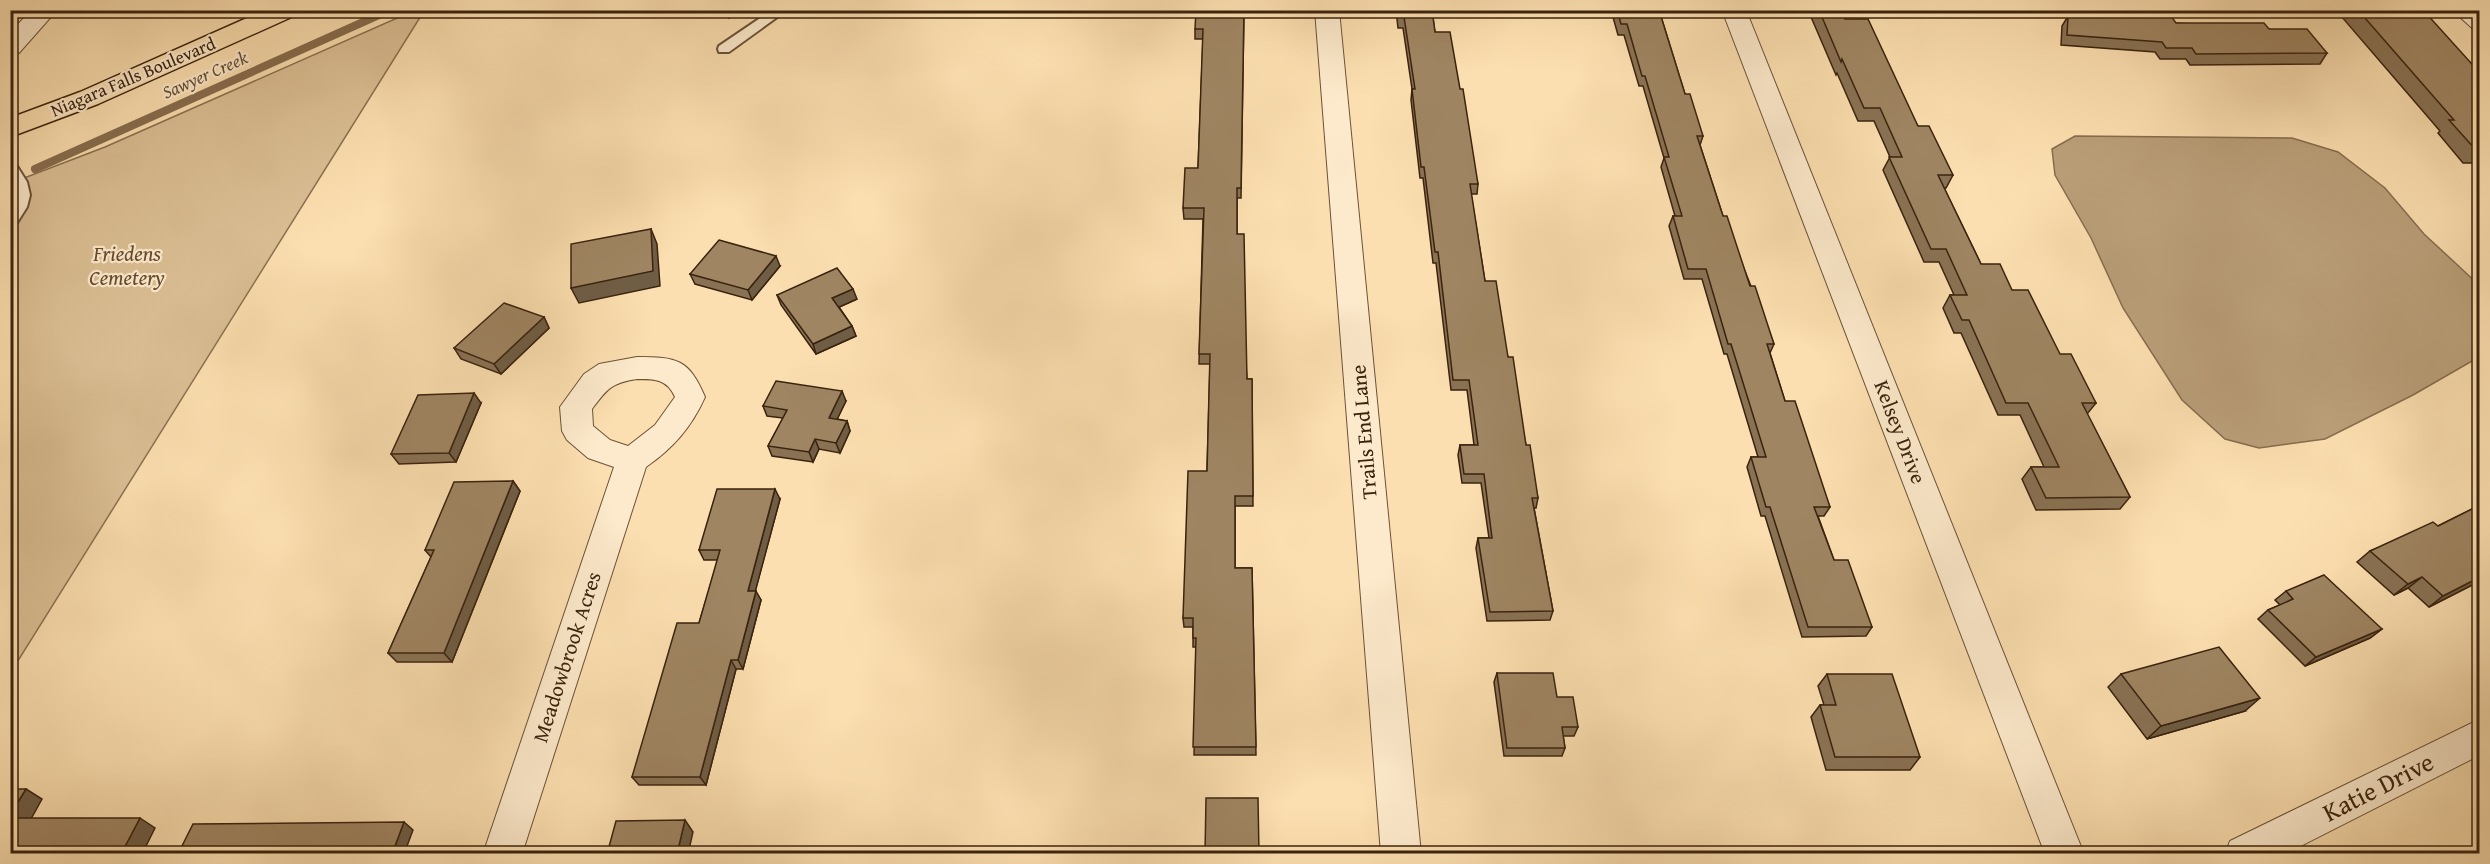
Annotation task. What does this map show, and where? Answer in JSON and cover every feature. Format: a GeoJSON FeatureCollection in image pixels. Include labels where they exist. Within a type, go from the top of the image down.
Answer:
{"type":"FeatureCollection","features":[{"type":"Feature","properties":{"kind":"main road","name":"Niagara Falls Boulevard"},"geometry":{"type":"LineString","coordinates":[[10,128],[89,98],[287,10]]}},
{"type":"Feature","properties":{"kind":"street"},"geometry":{"type":"LineString","coordinates":[[10,48],[45,10]]}},
{"type":"Feature","properties":{"kind":"street","name":"Trails End Lane"},"geometry":{"type":"LineString","coordinates":[[1327,10],[1401,854]]}},
{"type":"Feature","properties":{"kind":"street","name":"Kelsey Drive"},"geometry":{"type":"LineString","coordinates":[[1734,10],[2065,854]]}},
{"type":"Feature","properties":{"kind":"street"},"geometry":{"type":"LineString","coordinates":[[2464,10],[2480,23]]}},
{"type":"Feature","properties":{"kind":"street","name":"Meadowbrook Acres"},"geometry":{"type":"LineString","coordinates":[[502,854],[632,460]]}},
{"type":"Feature","properties":{"kind":"street","name":"Katie Drive"},"geometry":{"type":"LineString","coordinates":[[2244,854],[2480,736]]}},
{"type":"Feature","properties":{"kind":"lane"},"geometry":{"type":"LineString","coordinates":[[724,49],[781,10]]}},
{"type":"Feature","properties":{"kind":"lane"},"geometry":{"type":"LineString","coordinates":[[10,166],[24,189],[24,200],[11,222]]}},
{"type":"Feature","properties":{"kind":"green space","name":"Friedens Cemetery"},"geometry":{"type":"Polygon","coordinates":[[[413,11],[424,11],[11,672],[11,183],[105,147],[413,11]]]}},
{"type":"Feature","properties":{"kind":"shaded area"},"geometry":{"type":"Polygon","coordinates":[[[2075,136],[2292,138],[2338,152],[2385,188],[2424,234],[2479,285],[2479,357],[2413,395],[2325,439],[2259,448],[2225,439],[2182,400],[2123,308],[2091,238],[2055,175],[2052,149],[2075,136]]]}},
{"type":"Feature","properties":{"kind":"building"},"geometry":{"type":"Polygon","coordinates":[[[1196,10],[1244,10],[1241,188],[1237,188],[1237,234],[1244,234],[1247,379],[1252,379],[1253,496],[1235,496],[1235,568],[1252,568],[1256,747],[1193,747],[1196,638],[1193,638],[1193,618],[1183,618],[1188,471],[1207,471],[1210,354],[1199,354],[1204,208],[1183,208],[1185,168],[1198,168],[1203,29],[1195,29],[1196,10]]]}},
{"type":"Feature","properties":{"kind":"building"},"geometry":{"type":"Polygon","coordinates":[[[1398,10],[1432,10],[1435,32],[1450,32],[1460,89],[1463,89],[1478,184],[1470,184],[1485,281],[1496,281],[1508,357],[1513,357],[1526,445],[1530,445],[1538,498],[1532,498],[1553,611],[1490,612],[1478,538],[1492,538],[1484,474],[1464,474],[1460,445],[1478,445],[1469,380],[1453,380],[1438,252],[1435,252],[1424,167],[1421,167],[1412,89],[1415,89],[1404,17],[1399,17],[1398,10]]]}},
{"type":"Feature","properties":{"kind":"building"},"geometry":{"type":"Polygon","coordinates":[[[1617,10],[1659,10],[1685,94],[1690,94],[1703,136],[1697,136],[1723,216],[1727,216],[1750,286],[1755,286],[1774,344],[1767,344],[1785,401],[1795,401],[1830,507],[1814,507],[1834,560],[1848,560],[1872,627],[1808,627],[1770,507],[1766,507],[1751,457],[1766,457],[1731,344],[1728,344],[1706,269],[1688,269],[1673,216],[1682,216],[1664,157],[1669,157],[1627,24],[1621,24],[1617,10]]]}},
{"type":"Feature","properties":{"kind":"building"},"geometry":{"type":"Polygon","coordinates":[[[1819,10],[1846,10],[1845,19],[1868,19],[1918,126],[1929,126],[1953,175],[1938,175],[1981,264],[2000,264],[2012,290],[2028,290],[2060,354],[2071,354],[2096,403],[2082,403],[2130,497],[2046,498],[2031,467],[2059,467],[2028,403],[2006,403],[1969,320],[1962,320],[1950,295],[1967,295],[1946,249],[1931,249],[1889,157],[1902,157],[1880,108],[1864,108],[1819,10]]]}},
{"type":"Feature","properties":{"kind":"building"},"geometry":{"type":"Polygon","coordinates":[[[2358,10],[2424,11],[2480,73],[2480,149],[2475,149],[2449,120],[2454,120],[2358,10]]]}},
{"type":"Feature","properties":{"kind":"building"},"geometry":{"type":"Polygon","coordinates":[[[2068,16],[2171,16],[2176,23],[2264,23],[2269,29],[2307,29],[2327,53],[2196,54],[2192,48],[2166,48],[2162,42],[2067,35],[2068,16]]]}},
{"type":"Feature","properties":{"kind":"building"},"geometry":{"type":"Polygon","coordinates":[[[651,229],[653,271],[571,288],[571,244],[651,229]]]}},
{"type":"Feature","properties":{"kind":"building"},"geometry":{"type":"Polygon","coordinates":[[[719,240],[776,256],[748,290],[690,274],[719,240]]]}},
{"type":"Feature","properties":{"kind":"building"},"geometry":{"type":"Polygon","coordinates":[[[837,268],[853,289],[832,298],[852,326],[813,344],[777,295],[837,268]]]}},
{"type":"Feature","properties":{"kind":"building"},"geometry":{"type":"Polygon","coordinates":[[[504,303],[544,317],[494,364],[454,348],[504,303]]]}},
{"type":"Feature","properties":{"kind":"building"},"geometry":{"type":"Polygon","coordinates":[[[776,381],[842,391],[829,418],[847,421],[836,443],[815,439],[809,452],[768,446],[787,410],[763,406],[776,381]]]}},
{"type":"Feature","properties":{"kind":"building"},"geometry":{"type":"Polygon","coordinates":[[[474,393],[449,453],[391,454],[418,395],[474,393]]]}},
{"type":"Feature","properties":{"kind":"building"},"geometry":{"type":"Polygon","coordinates":[[[513,481],[444,653],[388,653],[434,550],[425,550],[454,482],[513,481]]]}},
{"type":"Feature","properties":{"kind":"building"},"geometry":{"type":"Polygon","coordinates":[[[717,489],[775,489],[748,591],[756,591],[738,660],[731,660],[700,777],[632,777],[677,623],[699,623],[720,550],[699,550],[717,489]]]}},
{"type":"Feature","properties":{"kind":"building"},"geometry":{"type":"Polygon","coordinates":[[[2480,505],[2480,577],[2443,596],[2422,577],[2408,584],[2370,551],[2433,522],[2438,526],[2480,505]]]}},
{"type":"Feature","properties":{"kind":"building"},"geometry":{"type":"Polygon","coordinates":[[[2324,575],[2382,629],[2316,657],[2268,610],[2293,599],[2286,591],[2324,575]]]}},
{"type":"Feature","properties":{"kind":"building"},"geometry":{"type":"Polygon","coordinates":[[[2219,647],[2260,698],[2161,726],[2121,674],[2219,647]]]}},
{"type":"Feature","properties":{"kind":"building"},"geometry":{"type":"Polygon","coordinates":[[[1497,673],[1553,673],[1557,697],[1573,697],[1578,727],[1562,727],[1565,748],[1507,748],[1497,673]]]}},
{"type":"Feature","properties":{"kind":"building"},"geometry":{"type":"Polygon","coordinates":[[[1827,674],[1892,674],[1920,757],[1835,757],[1820,705],[1836,705],[1827,674]]]}},
{"type":"Feature","properties":{"kind":"building"},"geometry":{"type":"Polygon","coordinates":[[[10,789],[26,789],[10,815],[10,789]]]}},
{"type":"Feature","properties":{"kind":"building"},"geometry":{"type":"Polygon","coordinates":[[[1206,798],[1258,798],[1259,854],[1205,854],[1206,798]]]}},
{"type":"Feature","properties":{"kind":"building"},"geometry":{"type":"Polygon","coordinates":[[[10,818],[140,818],[121,854],[10,854],[10,818]]]}},
{"type":"Feature","properties":{"kind":"building"},"geometry":{"type":"Polygon","coordinates":[[[685,820],[677,854],[607,854],[616,821],[685,820]]]}},
{"type":"Feature","properties":{"kind":"building"},"geometry":{"type":"Polygon","coordinates":[[[404,822],[392,854],[178,854],[193,824],[404,822]]]}},
{"type":"Feature","properties":{"kind":"waterway","name":"Sawyer Creek"},"geometry":{"type":"LineString","coordinates":[[35,169],[390,10]]}}]}
